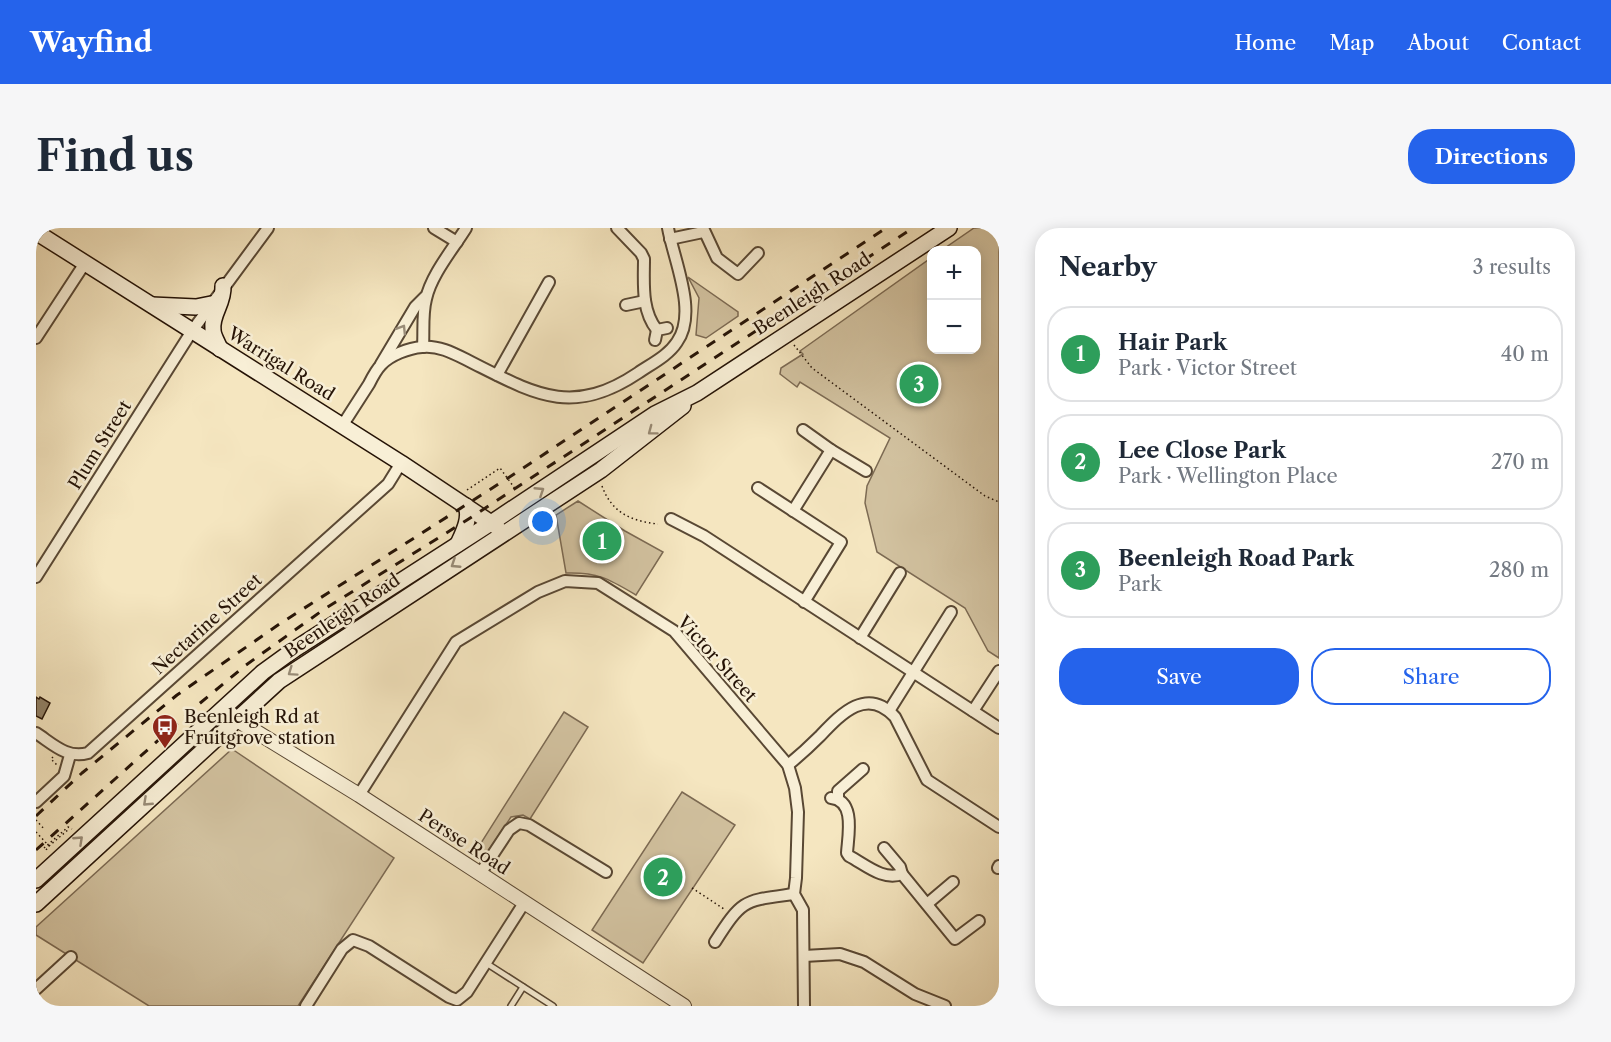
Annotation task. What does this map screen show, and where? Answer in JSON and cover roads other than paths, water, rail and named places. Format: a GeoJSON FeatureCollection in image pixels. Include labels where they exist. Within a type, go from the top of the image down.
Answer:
{"type":"FeatureCollection","features":[{"type":"Feature","properties":{"kind":"main road","name":"Beenleigh Road"},"geometry":{"type":"LineString","coordinates":[[36,904],[279,681],[498,528],[601,470],[667,420],[697,393],[949,228]]}},
{"type":"Feature","properties":{"kind":"main road","name":"Warrigal Road"},"geometry":{"type":"LineString","coordinates":[[36,231],[400,463],[466,498],[498,528]]}},
{"type":"Feature","properties":{"kind":"main road"},"geometry":{"type":"LineString","coordinates":[[220,349],[213,329],[217,310],[224,298],[223,286]]}},
{"type":"Feature","properties":{"kind":"main road"},"geometry":{"type":"LineString","coordinates":[[152,305],[196,307],[211,304]]}},
{"type":"Feature","properties":{"kind":"main road"},"geometry":{"type":"LineString","coordinates":[[458,544],[467,520],[466,498]]}},
{"type":"Feature","properties":{"kind":"main road","name":"Beenleigh Road"},"geometry":{"type":"LineString","coordinates":[[36,880],[263,672],[458,544],[498,528]]}},
{"type":"Feature","properties":{"kind":"street","name":"Plum Street"},"geometry":{"type":"LineString","coordinates":[[36,577],[192,331],[268,228]]}},
{"type":"Feature","properties":{"kind":"street"},"geometry":{"type":"LineString","coordinates":[[434,228],[457,242]]}},
{"type":"Feature","properties":{"kind":"street"},"geometry":{"type":"LineString","coordinates":[[423,346],[426,296],[431,283],[466,228]]}},
{"type":"Feature","properties":{"kind":"street"},"geometry":{"type":"LineString","coordinates":[[617,228],[644,259],[645,301],[651,322],[659,333]]}},
{"type":"Feature","properties":{"kind":"street"},"geometry":{"type":"LineString","coordinates":[[381,364],[402,352],[423,346],[449,351],[528,390],[544,395],[573,397],[606,390],[627,380],[664,355],[677,343],[684,329],[686,315],[669,234],[703,230],[717,258],[738,274],[758,253]]}},
{"type":"Feature","properties":{"kind":"street"},"geometry":{"type":"LineString","coordinates":[[36,338],[86,263]]}},
{"type":"Feature","properties":{"kind":"street"},"geometry":{"type":"LineString","coordinates":[[497,375],[549,282]]}},
{"type":"Feature","properties":{"kind":"street"},"geometry":{"type":"LineString","coordinates":[[342,426],[415,307],[426,296]]}},
{"type":"Feature","properties":{"kind":"street"},"geometry":{"type":"LineString","coordinates":[[626,305],[645,301]]}},
{"type":"Feature","properties":{"kind":"street"},"geometry":{"type":"LineString","coordinates":[[804,430],[866,471]]}},
{"type":"Feature","properties":{"kind":"street"},"geometry":{"type":"LineString","coordinates":[[793,511],[831,450]]}},
{"type":"Feature","properties":{"kind":"street","name":"Nectarine Street"},"geometry":{"type":"LineString","coordinates":[[70,755],[78,756],[88,753],[148,700],[388,484],[400,463]]}},
{"type":"Feature","properties":{"kind":"street"},"geometry":{"type":"LineString","coordinates":[[758,488],[841,542],[804,602]]}},
{"type":"Feature","properties":{"kind":"street"},"geometry":{"type":"LineString","coordinates":[[671,519],[687,523],[704,537],[999,728]]}},
{"type":"Feature","properties":{"kind":"street"},"geometry":{"type":"LineString","coordinates":[[860,638],[900,573]]}},
{"type":"Feature","properties":{"kind":"street","name":"Victor Street"},"geometry":{"type":"LineString","coordinates":[[359,795],[456,642],[538,592],[565,581],[598,583],[674,631],[788,765],[794,781],[798,812],[794,894],[803,910],[804,1006]]}},
{"type":"Feature","properties":{"kind":"street"},"geometry":{"type":"LineString","coordinates":[[889,711],[951,612]]}},
{"type":"Feature","properties":{"kind":"street"},"geometry":{"type":"LineString","coordinates":[[973,711],[999,671]]}},
{"type":"Feature","properties":{"kind":"street"},"geometry":{"type":"LineString","coordinates":[[788,765],[844,712],[858,705],[873,703],[889,711],[895,717],[927,780],[999,827]]}},
{"type":"Feature","properties":{"kind":"street","name":"Persse Road"},"geometry":{"type":"LineString","coordinates":[[225,708],[237,720],[359,795],[684,1006]]}},
{"type":"Feature","properties":{"kind":"street"},"geometry":{"type":"LineString","coordinates":[[36,733],[70,755],[64,776],[36,802]]}},
{"type":"Feature","properties":{"kind":"street"},"geometry":{"type":"LineString","coordinates":[[863,770],[837,791],[835,799],[845,806],[849,815],[847,853],[885,876],[893,877],[902,874]]}},
{"type":"Feature","properties":{"kind":"street"},"geometry":{"type":"LineString","coordinates":[[480,874],[509,830],[519,823],[530,825],[606,873]]}},
{"type":"Feature","properties":{"kind":"street"},"geometry":{"type":"LineString","coordinates":[[884,848],[900,867],[902,874],[955,939],[979,921]]}},
{"type":"Feature","properties":{"kind":"street"},"geometry":{"type":"LineString","coordinates":[[927,904],[953,882]]}},
{"type":"Feature","properties":{"kind":"street"},"geometry":{"type":"LineString","coordinates":[[715,942],[733,914],[743,904],[753,900],[794,894]]}},
{"type":"Feature","properties":{"kind":"street"},"geometry":{"type":"LineString","coordinates":[[306,1006],[342,949],[352,940],[369,946],[457,1000],[467,992],[524,903]]}},
{"type":"Feature","properties":{"kind":"street"},"geometry":{"type":"LineString","coordinates":[[804,956],[840,954],[864,962],[929,1004],[945,1006]]}},
{"type":"Feature","properties":{"kind":"street"},"geometry":{"type":"LineString","coordinates":[[36,989],[71,957]]}},
{"type":"Feature","properties":{"kind":"lane"},"geometry":{"type":"LineString","coordinates":[[486,963],[553,1006]]}},
{"type":"Feature","properties":{"kind":"lane"},"geometry":{"type":"LineString","coordinates":[[511,1006],[523,987]]}},
{"type":"Feature","properties":{"kind":"railway"},"geometry":{"type":"LineString","coordinates":[[36,816],[82,773],[177,695],[281,623],[508,478],[886,228]]}},
{"type":"Feature","properties":{"kind":"railway"},"geometry":{"type":"LineString","coordinates":[[36,850],[193,709],[246,665],[323,610],[467,520],[913,228]]}},
{"type":"Feature","properties":{"kind":"place","name":"Beenleigh Road Park"},"geometry":{"type":"Point","coordinates":[919,384]}},
{"type":"Feature","properties":{"kind":"place","name":"Hair Park"},"geometry":{"type":"Point","coordinates":[602,541]}},
{"type":"Feature","properties":{"kind":"place","name":"Beenleigh Rd at Fruitgrove station"},"geometry":{"type":"Point","coordinates":[165,750]}},
{"type":"Feature","properties":{"kind":"place","name":"Lee Close Park"},"geometry":{"type":"Point","coordinates":[663,877]}}]}
